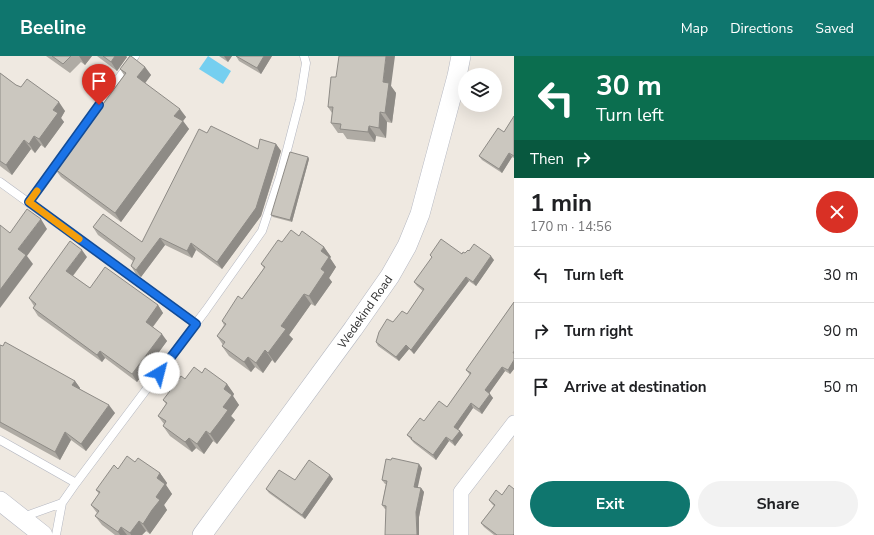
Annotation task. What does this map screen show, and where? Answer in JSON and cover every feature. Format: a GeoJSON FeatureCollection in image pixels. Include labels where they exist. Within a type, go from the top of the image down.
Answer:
{"type":"FeatureCollection","features":[{"type":"Feature","properties":{"kind":"street","name":"Wedekind Road"},"geometry":{"type":"LineString","coordinates":[[202,535],[353,329],[390,276],[407,246],[420,214],[461,56]]}},
{"type":"Feature","properties":{"kind":"street"},"geometry":{"type":"LineString","coordinates":[[461,535],[461,492],[514,423]]}},
{"type":"Feature","properties":{"kind":"street"},"geometry":{"type":"LineString","coordinates":[[0,501],[43,535]]}},
{"type":"Feature","properties":{"kind":"lane"},"geometry":{"type":"LineString","coordinates":[[29,202],[135,56]]}},
{"type":"Feature","properties":{"kind":"lane"},"geometry":{"type":"LineString","coordinates":[[56,535],[62,503],[76,482],[196,324],[262,231],[280,177],[300,100],[306,63],[304,56]]}},
{"type":"Feature","properties":{"kind":"lane"},"geometry":{"type":"LineString","coordinates":[[0,182],[196,324]]}},
{"type":"Feature","properties":{"kind":"lane"},"geometry":{"type":"LineString","coordinates":[[0,440],[76,482]]}},
{"type":"Feature","properties":{"kind":"lane"},"geometry":{"type":"LineString","coordinates":[[21,517],[62,503]]}},
{"type":"Feature","properties":{"kind":"water"},"geometry":{"type":"Polygon","coordinates":[[[208,56],[231,71],[223,84],[199,69],[208,56]]]}},
{"type":"Feature","properties":{"kind":"building"},"geometry":{"type":"Polygon","coordinates":[[[52,56],[71,56],[63,64],[52,56]]]}},
{"type":"Feature","properties":{"kind":"building"},"geometry":{"type":"Polygon","coordinates":[[[103,56],[115,56],[111,62],[103,56]]]}},
{"type":"Feature","properties":{"kind":"building"},"geometry":{"type":"Polygon","coordinates":[[[130,56],[145,67],[137,77],[180,109],[174,116],[183,121],[115,213],[55,169],[126,73],[120,69],[130,56]]]}},
{"type":"Feature","properties":{"kind":"building"},"geometry":{"type":"Polygon","coordinates":[[[236,56],[264,56],[257,68],[236,56]]]}},
{"type":"Feature","properties":{"kind":"building"},"geometry":{"type":"Polygon","coordinates":[[[339,56],[386,56],[383,82],[389,83],[385,113],[380,112],[379,128],[369,126],[368,132],[340,129],[341,124],[331,123],[333,107],[328,107],[331,77],[336,77],[339,56]]]}},
{"type":"Feature","properties":{"kind":"building"},"geometry":{"type":"Polygon","coordinates":[[[0,73],[21,87],[27,79],[59,102],[53,110],[58,113],[39,139],[34,136],[29,144],[24,140],[6,165],[0,161],[0,73]]]}},
{"type":"Feature","properties":{"kind":"building"},"geometry":{"type":"Polygon","coordinates":[[[514,116],[514,156],[509,153],[499,169],[479,156],[498,128],[504,132],[514,116]]]}},
{"type":"Feature","properties":{"kind":"building"},"geometry":{"type":"Polygon","coordinates":[[[211,126],[258,149],[260,139],[276,144],[256,208],[217,262],[191,243],[187,251],[160,238],[136,270],[131,266],[135,258],[93,227],[103,214],[142,242],[199,129],[207,133],[211,126]]]}},
{"type":"Feature","properties":{"kind":"building"},"geometry":{"type":"Polygon","coordinates":[[[290,152],[308,157],[290,220],[271,215],[290,152]]]}},
{"type":"Feature","properties":{"kind":"building"},"geometry":{"type":"Polygon","coordinates":[[[27,209],[41,219],[18,249],[26,255],[0,290],[0,225],[10,233],[27,209]]]}},
{"type":"Feature","properties":{"kind":"building"},"geometry":{"type":"Polygon","coordinates":[[[291,230],[299,236],[302,231],[324,247],[321,251],[329,257],[321,269],[325,272],[309,296],[304,294],[281,326],[286,329],[268,353],[265,350],[256,363],[248,357],[244,362],[222,346],[225,342],[217,336],[226,324],[222,321],[238,296],[242,299],[265,267],[261,264],[278,240],[282,242],[291,230]]]}},
{"type":"Feature","properties":{"kind":"building"},"geometry":{"type":"Polygon","coordinates":[[[441,239],[462,254],[463,252],[465,253],[468,250],[469,251],[474,244],[491,256],[473,282],[466,277],[411,350],[406,345],[396,357],[376,342],[379,332],[387,319],[393,322],[402,311],[407,314],[424,289],[414,282],[432,257],[430,255],[441,239]]]}},
{"type":"Feature","properties":{"kind":"building"},"geometry":{"type":"Polygon","coordinates":[[[70,241],[82,250],[66,271],[90,288],[105,267],[158,305],[146,322],[162,334],[132,374],[100,351],[97,355],[33,308],[36,304],[29,298],[70,241]]]}},
{"type":"Feature","properties":{"kind":"building"},"geometry":{"type":"Polygon","coordinates":[[[514,302],[514,360],[508,370],[502,367],[485,390],[490,394],[479,409],[471,403],[454,427],[460,431],[452,441],[446,437],[433,455],[407,435],[420,418],[424,421],[439,401],[447,407],[471,373],[466,370],[514,302]]]}},
{"type":"Feature","properties":{"kind":"building"},"geometry":{"type":"Polygon","coordinates":[[[5,342],[75,381],[72,385],[109,405],[81,444],[65,432],[55,452],[0,422],[0,345],[3,346],[5,342]]]}},
{"type":"Feature","properties":{"kind":"building"},"geometry":{"type":"Polygon","coordinates":[[[194,367],[202,373],[205,368],[227,384],[224,389],[232,395],[223,407],[228,410],[210,434],[206,431],[197,444],[189,438],[185,442],[163,426],[166,421],[158,416],[167,403],[163,400],[181,376],[185,379],[194,367]]]}},
{"type":"Feature","properties":{"kind":"building"},"geometry":{"type":"Polygon","coordinates":[[[127,456],[135,462],[138,458],[160,473],[157,478],[165,484],[156,497],[160,500],[143,524],[139,521],[130,533],[121,527],[118,532],[95,516],[99,511],[91,505],[100,492],[96,490],[114,465],[118,469],[127,456]]]}},
{"type":"Feature","properties":{"kind":"building"},"geometry":{"type":"Polygon","coordinates":[[[392,458],[419,464],[414,487],[421,488],[416,512],[417,535],[385,535],[386,506],[382,505],[387,481],[382,480],[386,459],[391,460],[392,458]]]}},
{"type":"Feature","properties":{"kind":"building"},"geometry":{"type":"Polygon","coordinates":[[[309,460],[330,475],[302,515],[266,489],[279,470],[295,480],[309,460]]]}},
{"type":"Feature","properties":{"kind":"building"},"geometry":{"type":"Polygon","coordinates":[[[509,485],[514,489],[514,534],[497,535],[481,523],[495,505],[489,500],[496,490],[502,495],[509,485]]]}},
{"type":"Feature","properties":{"kind":"slow traffic"},"geometry":{"type":"LineString","coordinates":[[37,191],[29,202],[79,239]]}},
{"type":"Feature","properties":{"kind":"route"},"geometry":{"type":"LineString","coordinates":[[99,105],[29,202],[196,324],[159,373]]}}]}
